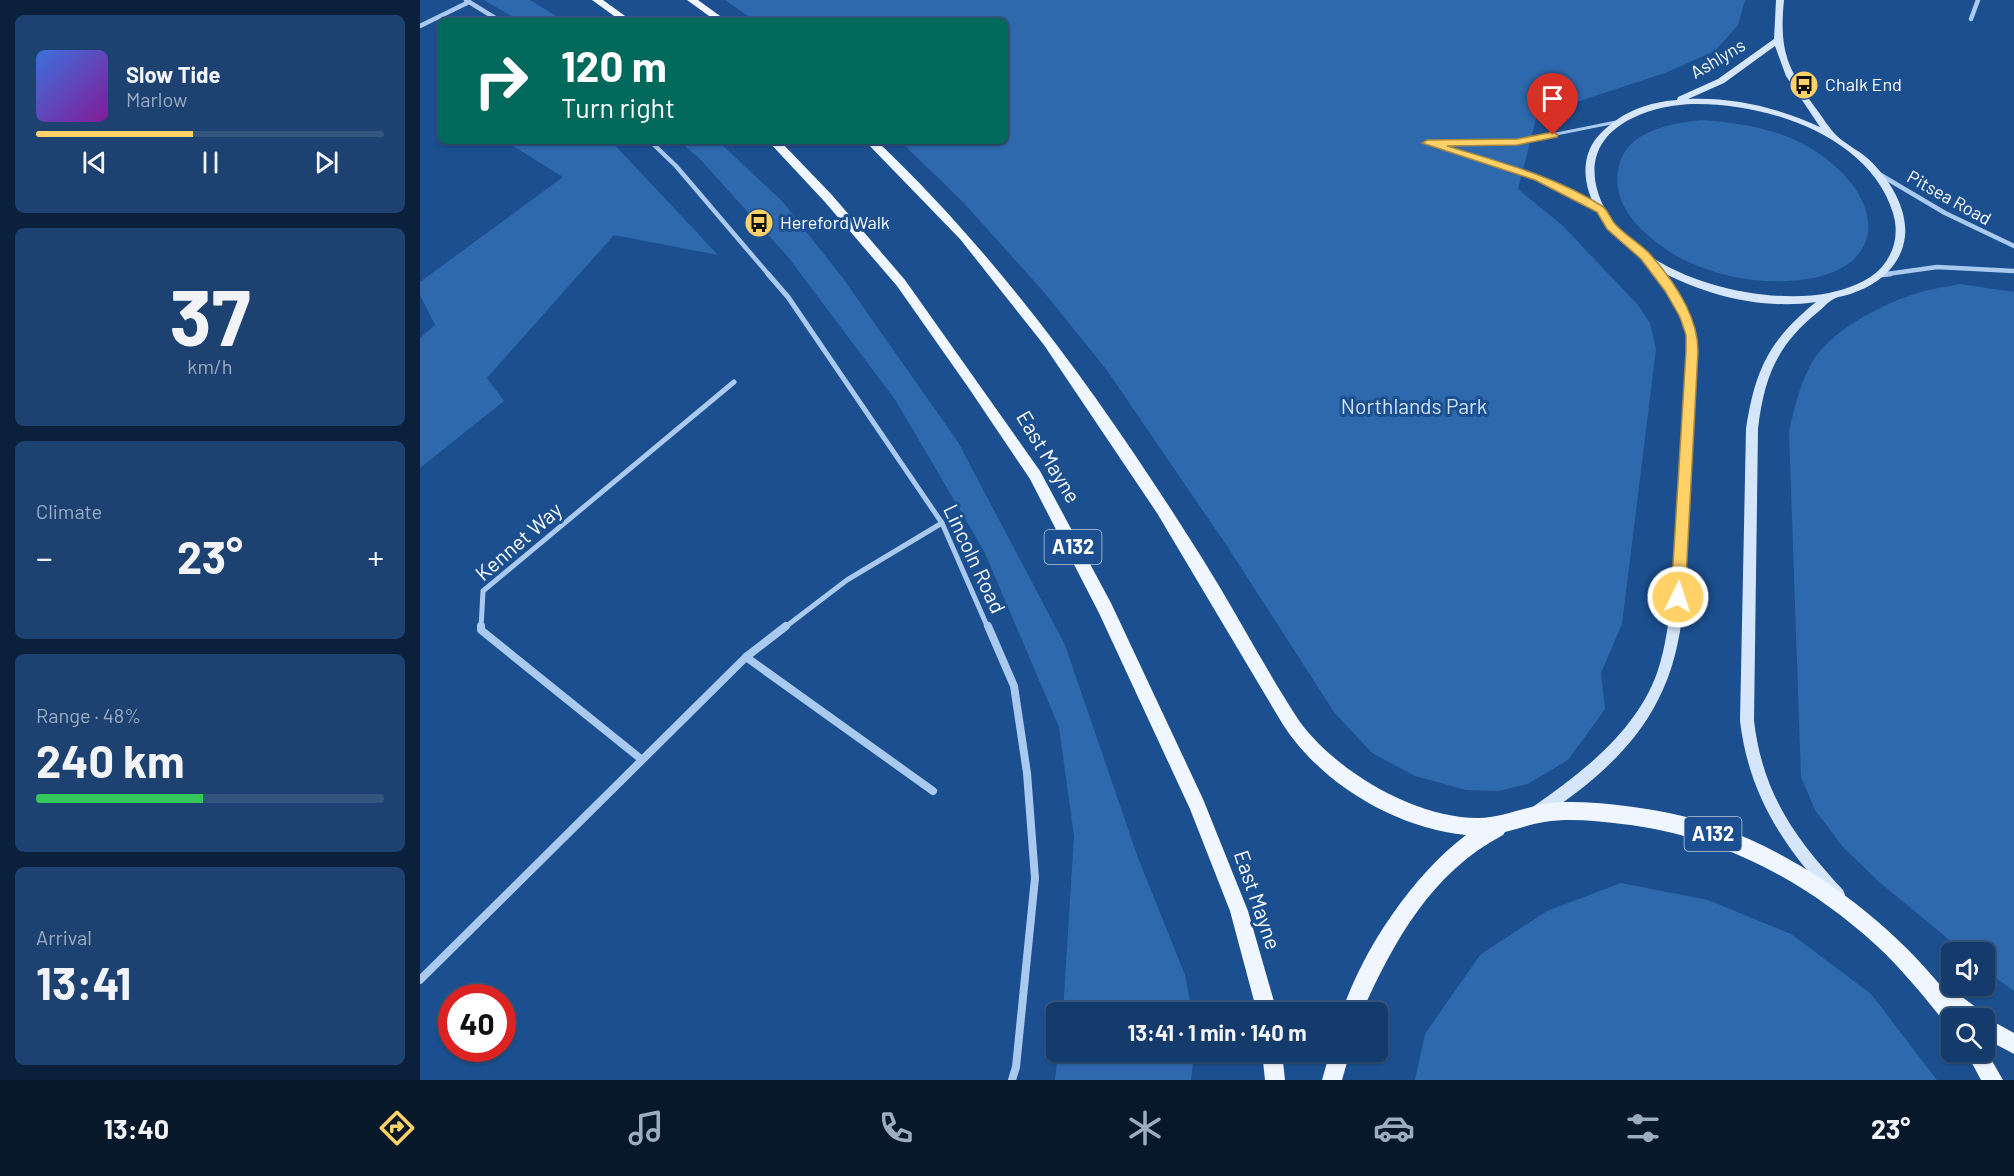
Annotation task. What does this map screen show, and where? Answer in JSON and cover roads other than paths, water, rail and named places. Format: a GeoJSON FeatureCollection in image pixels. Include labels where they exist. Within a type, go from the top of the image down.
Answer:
{"type":"FeatureCollection","features":[{"type":"Feature","properties":{"kind":"main road"},"geometry":{"type":"LineString","coordinates":[[597,0],[623,18]]}},
{"type":"Feature","properties":{"kind":"main road"},"geometry":{"type":"LineString","coordinates":[[692,0],[718,18]]}},
{"type":"Feature","properties":{"kind":"main road","name":"East Mayne"},"geometry":{"type":"LineString","coordinates":[[777,144],[828,198],[901,283],[974,383],[1035,475],[1113,625],[1197,805],[1239,911],[1265,1002]]}},
{"type":"Feature","properties":{"kind":"main road","name":"A132"},"geometry":{"type":"LineString","coordinates":[[874,144],[902,169],[1021,306],[1092,403],[1198,565],[1289,719],[1308,745],[1334,768],[1365,790],[1431,821],[1475,828],[1502,824],[1533,815],[1576,812],[1615,813],[1656,818],[1702,830],[1779,863],[1870,927],[1929,984],[1961,1008]]}},
{"type":"Feature","properties":{"kind":"main road","name":"A132"},"geometry":{"type":"LineString","coordinates":[[1356,1002],[1371,968],[1400,919],[1425,885],[1459,852],[1491,831],[1533,815]]}},
{"type":"Feature","properties":{"kind":"main road","name":"A132"},"geometry":{"type":"LineString","coordinates":[[1929,984],[1947,1008]]}},
{"type":"Feature","properties":{"kind":"main road"},"geometry":{"type":"LineString","coordinates":[[1995,1033],[2014,1044]]}},
{"type":"Feature","properties":{"kind":"main road"},"geometry":{"type":"LineString","coordinates":[[1273,1062],[1275,1080]]}},
{"type":"Feature","properties":{"kind":"main road"},"geometry":{"type":"LineString","coordinates":[[1332,1080],[1337,1062]]}},
{"type":"Feature","properties":{"kind":"main road"},"geometry":{"type":"LineString","coordinates":[[1982,1062],[1993,1080]]}},
{"type":"Feature","properties":{"kind":"street","name":"Ashlyns"},"geometry":{"type":"LineString","coordinates":[[1780,0],[1778,40],[1790,75],[1810,108],[1835,139]]}},
{"type":"Feature","properties":{"kind":"street"},"geometry":{"type":"LineString","coordinates":[[1971,19],[1978,0]]}},
{"type":"Feature","properties":{"kind":"street"},"geometry":{"type":"LineString","coordinates":[[420,26],[467,1],[495,18]]}},
{"type":"Feature","properties":{"kind":"street","name":"Ashlyns"},"geometry":{"type":"LineString","coordinates":[[1672,103],[1721,81],[1778,40]]}},
{"type":"Feature","properties":{"kind":"street"},"geometry":{"type":"LineString","coordinates":[[1880,275],[1893,259],[1899,244],[1901,226],[1899,212],[1890,193],[1874,170],[1835,139],[1800,121],[1755,107],[1709,101],[1672,103],[1638,111],[1616,122],[1600,138],[1592,153],[1588,174],[1593,197],[1611,226],[1645,256],[1670,271],[1721,291],[1759,299],[1795,301],[1842,294],[1880,275],[1937,267],[2014,271]]}},
{"type":"Feature","properties":{"kind":"street","name":"Lincoln Road"},"geometry":{"type":"LineString","coordinates":[[653,144],[676,166],[788,297],[942,523],[1014,686],[1027,773],[1035,878],[1016,1067],[1012,1080]]}},
{"type":"Feature","properties":{"kind":"street","name":"Pitsea Road"},"geometry":{"type":"LineString","coordinates":[[1874,170],[1939,212],[2014,246]]}},
{"type":"Feature","properties":{"kind":"street"},"geometry":{"type":"LineString","coordinates":[[1533,815],[1574,788],[1608,757],[1650,702],[1669,652],[1679,580],[1692,335],[1686,317],[1670,289],[1645,256]]}},
{"type":"Feature","properties":{"kind":"street"},"geometry":{"type":"LineString","coordinates":[[1829,297],[1798,321],[1776,347],[1765,365],[1754,404],[1747,732],[1761,789],[1776,817],[1798,849],[1826,882],[1870,927]]}},
{"type":"Feature","properties":{"kind":"street","name":"Kennet Way"},"geometry":{"type":"LineString","coordinates":[[641,759],[481,630],[483,591],[734,382]]}},
{"type":"Feature","properties":{"kind":"street"},"geometry":{"type":"LineString","coordinates":[[420,980],[746,657],[847,580],[942,523]]}},
{"type":"Feature","properties":{"kind":"street"},"geometry":{"type":"LineString","coordinates":[[746,657],[933,791]]}},
{"type":"Feature","properties":{"kind":"lane"},"geometry":{"type":"LineString","coordinates":[[1601,209],[1539,178],[1427,143],[1517,142],[1616,122]]}},
{"type":"Feature","properties":{"kind":"place","name":"Chalk End"},"geometry":{"type":"Point","coordinates":[1804,85]}},
{"type":"Feature","properties":{"kind":"place","name":"Hereford Walk"},"geometry":{"type":"Point","coordinates":[759,223]}},
{"type":"Feature","properties":{"kind":"park label","name":"Northlands Park"},"geometry":{"type":"Point","coordinates":[1414,407]}}]}
